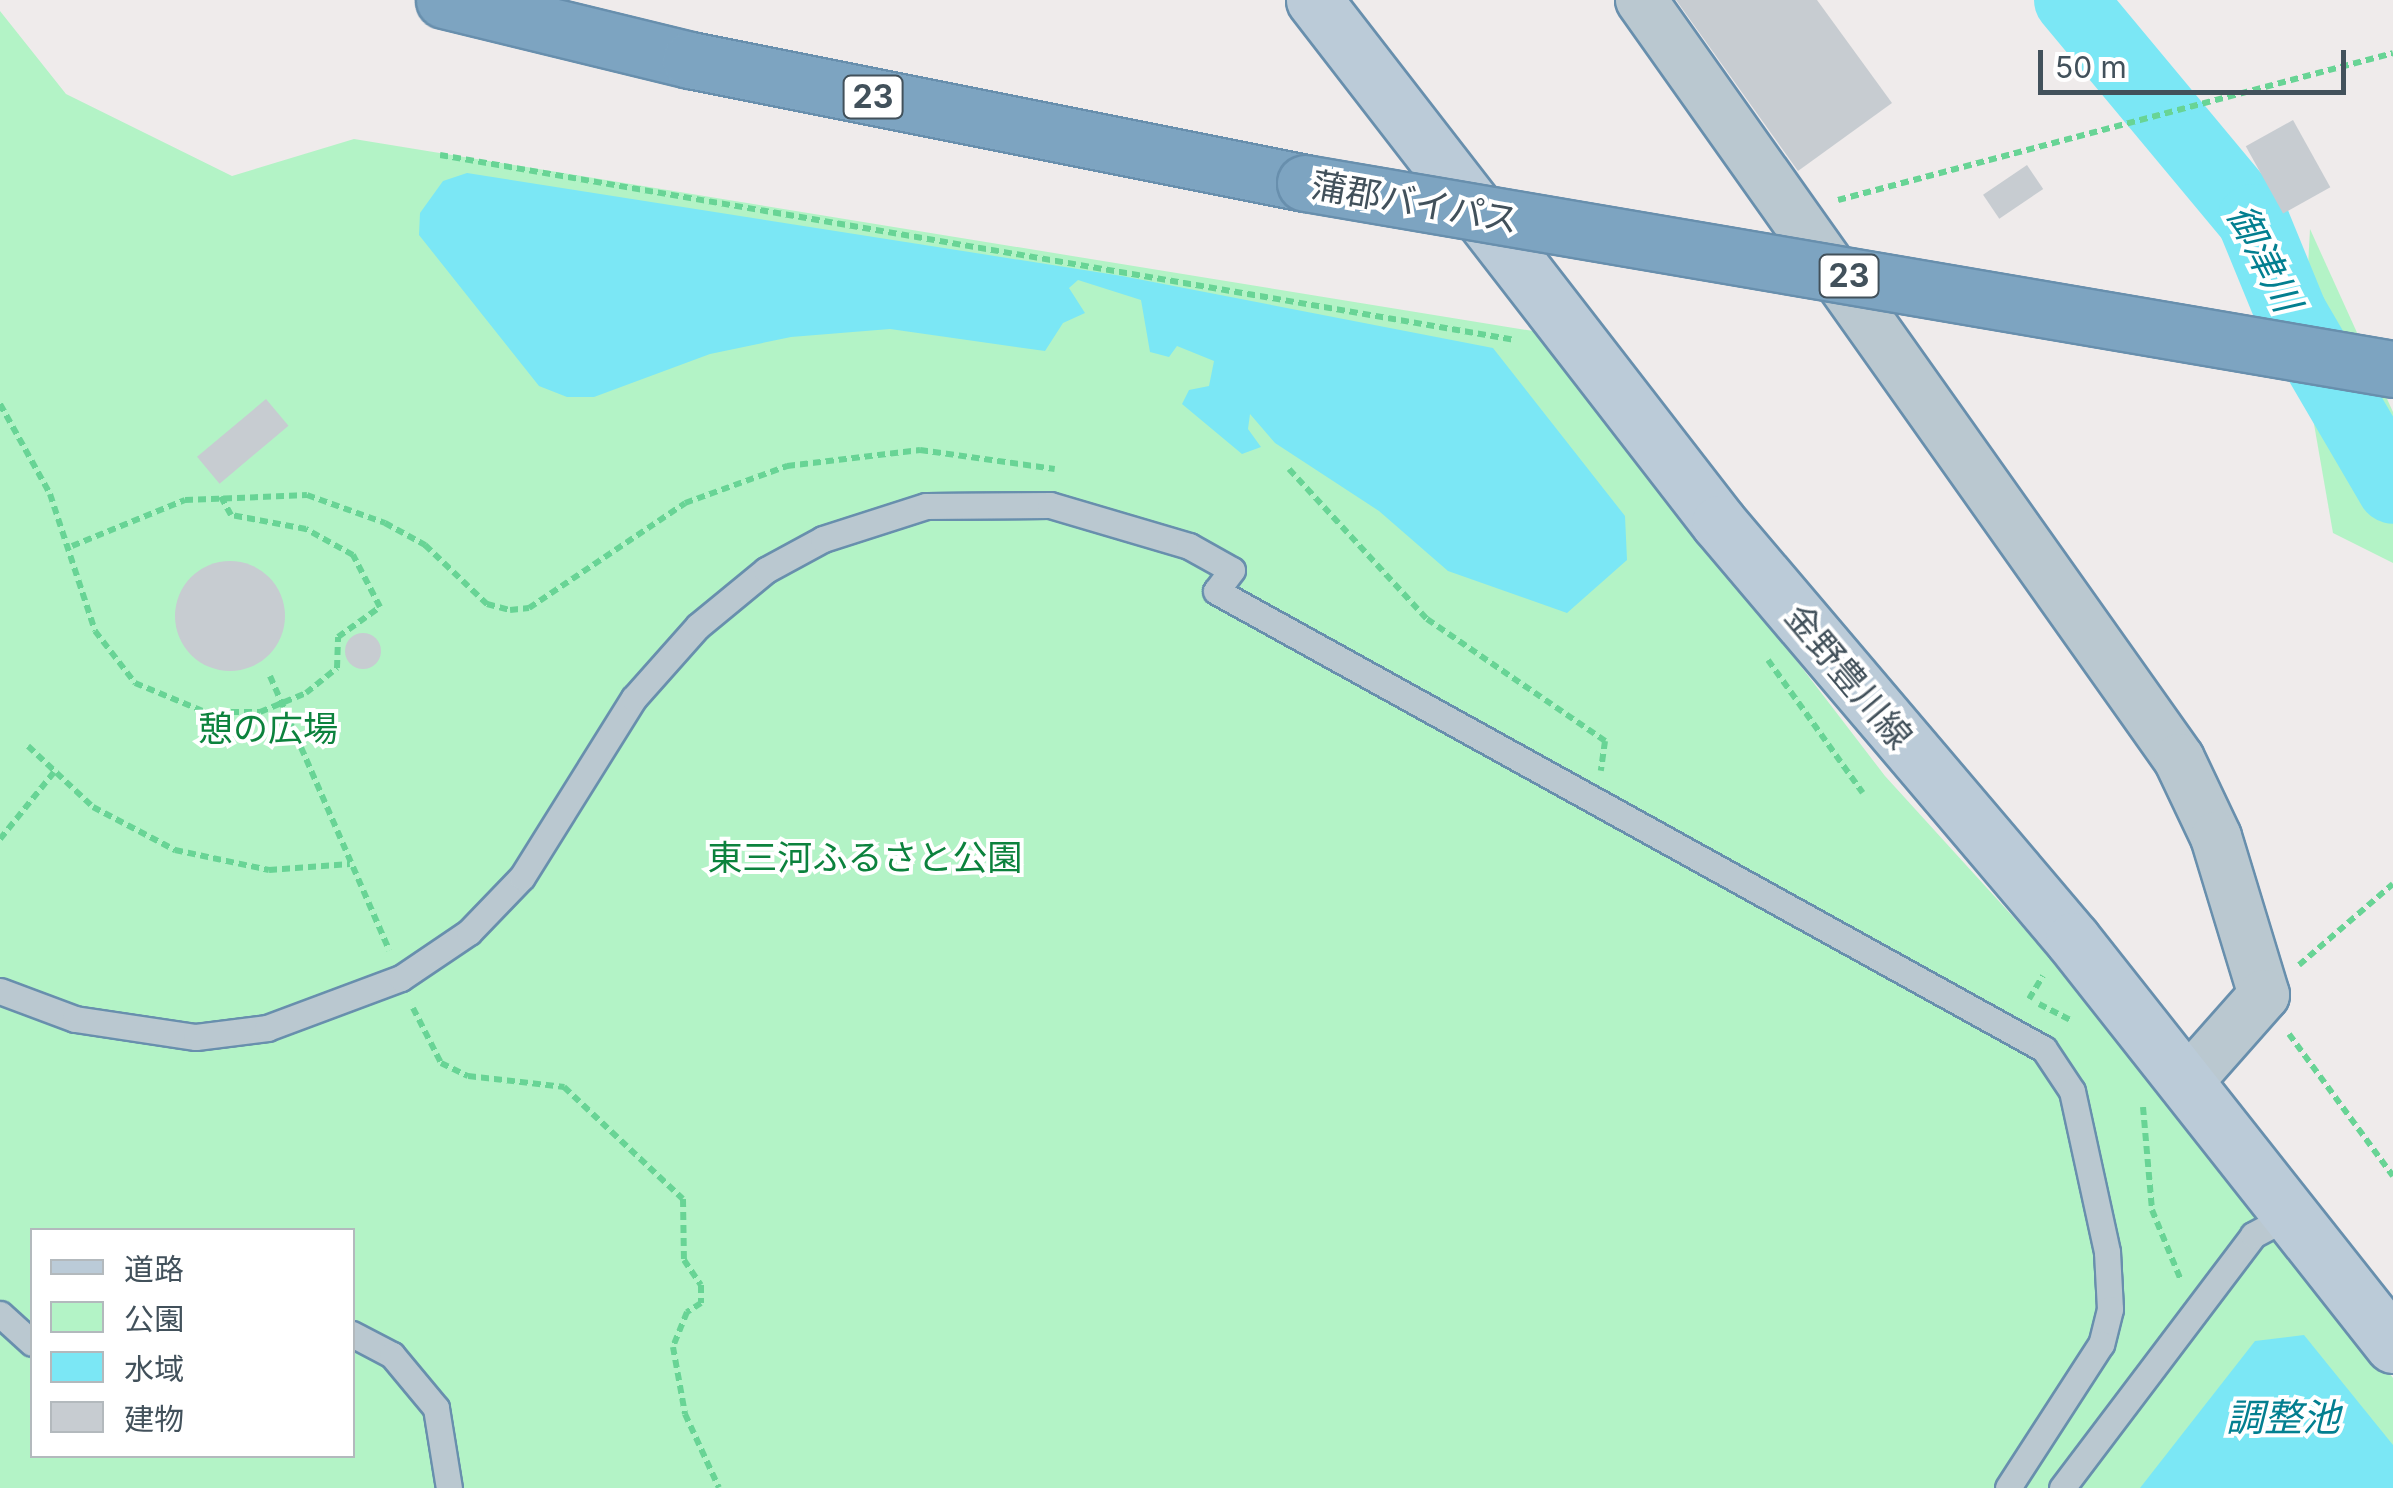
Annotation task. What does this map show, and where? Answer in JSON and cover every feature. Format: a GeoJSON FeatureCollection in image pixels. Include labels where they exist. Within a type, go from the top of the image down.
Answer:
{"type":"FeatureCollection","features":[{"type":"Feature","properties":{"kind":"highway","name":"蒲郡バイパス"},"geometry":{"type":"LineString","coordinates":[[444,0],[690,60],[2393,369]]}},
{"type":"Feature","properties":{"kind":"highway","name":"蒲郡バイパス"},"geometry":{"type":"LineString","coordinates":[[556,0],[1307,172],[2393,345]]}},
{"type":"Feature","properties":{"kind":"main road","name":"金野豊川線"},"geometry":{"type":"LineString","coordinates":[[1314,0],[1719,523],[2188,1082],[2288,1216],[2393,1345]]}},
{"type":"Feature","properties":{"kind":"street"},"geometry":{"type":"LineString","coordinates":[[1641,0],[2179,759],[2216,838],[2264,996],[2188,1082]]}},
{"type":"Feature","properties":{"kind":"lane"},"geometry":{"type":"LineString","coordinates":[[0,991],[75,1019],[196,1037],[267,1028],[402,978],[469,932],[522,877],[634,698],[698,626],[766,570],[823,539],[926,506],[1050,505],[1120,523],[1232,570],[1216,591],[2044,1049],[2072,1091],[2106,1252],[2110,1309],[2100,1344],[2008,1488]]}},
{"type":"Feature","properties":{"kind":"lane"},"geometry":{"type":"LineString","coordinates":[[2062,1488],[2253,1236],[2288,1216]]}},
{"type":"Feature","properties":{"kind":"lane"},"geometry":{"type":"LineString","coordinates":[[0,1314],[30,1341]]}},
{"type":"Feature","properties":{"kind":"lane"},"geometry":{"type":"LineString","coordinates":[[355,1336],[392,1355],[436,1408],[449,1488]]}},
{"type":"Feature","properties":{"kind":"path"},"geometry":{"type":"LineString","coordinates":[[1793,212],[2393,52]]}},
{"type":"Feature","properties":{"kind":"path"},"geometry":{"type":"LineString","coordinates":[[440,155],[1532,343]]}},
{"type":"Feature","properties":{"kind":"path"},"geometry":{"type":"LineString","coordinates":[[0,404],[26,442],[72,546],[95,631],[135,683],[205,712],[282,706],[337,668],[338,638],[380,607],[353,555],[306,530],[231,515],[222,497]]}},
{"type":"Feature","properties":{"kind":"path"},"geometry":{"type":"LineString","coordinates":[[72,546],[161,507],[222,497],[307,496],[343,506],[425,545],[487,604],[510,610],[529,608],[685,503],[788,466],[920,450],[997,456],[1073,476]]}},
{"type":"Feature","properties":{"kind":"path"},"geometry":{"type":"LineString","coordinates":[[1289,469],[1427,619],[1605,741],[1601,772]]}},
{"type":"Feature","properties":{"kind":"path"},"geometry":{"type":"LineString","coordinates":[[1763,653],[1863,793]]}},
{"type":"Feature","properties":{"kind":"path"},"geometry":{"type":"LineString","coordinates":[[270,676],[441,1063],[468,1076],[564,1087],[683,1199],[684,1260],[701,1285],[702,1304],[688,1312],[673,1347],[686,1414],[719,1488]]}},
{"type":"Feature","properties":{"kind":"path"},"geometry":{"type":"LineString","coordinates":[[28,746],[94,807],[175,850],[269,870],[350,864]]}},
{"type":"Feature","properties":{"kind":"path"},"geometry":{"type":"LineString","coordinates":[[0,840],[54,772]]}},
{"type":"Feature","properties":{"kind":"path"},"geometry":{"type":"LineString","coordinates":[[2393,884],[2264,996],[2393,1176]]}},
{"type":"Feature","properties":{"kind":"green space","name":"東三河ふるさと公園"},"geometry":{"type":"Polygon","coordinates":[[[0,11],[66,94],[232,176],[354,139],[1545,333],[1885,776],[2166,1085],[2393,1378],[2393,1488],[0,1488],[0,11]]]}},
{"type":"Feature","properties":{"kind":"green space"},"geometry":{"type":"Polygon","coordinates":[[[2310,229],[2393,412],[2393,563],[2333,533],[2303,361],[2310,229]]]}},
{"type":"Feature","properties":{"kind":"water"},"geometry":{"type":"Polygon","coordinates":[[[467,173],[1122,276],[1493,348],[1625,516],[1627,560],[1567,613],[1448,571],[1379,511],[1275,443],[1250,414],[1248,429],[1261,447],[1242,454],[1182,404],[1189,390],[1209,386],[1214,361],[1177,346],[1169,357],[1150,352],[1141,300],[1078,280],[1069,288],[1085,313],[1063,323],[1045,351],[890,329],[791,337],[710,354],[594,397],[567,397],[539,386],[419,235],[420,213],[443,181],[467,173]]]}},
{"type":"Feature","properties":{"kind":"water","name":"調整池"},"geometry":{"type":"Polygon","coordinates":[[[2304,1335],[2393,1445],[2393,1488],[2140,1488],[2255,1341],[2304,1335]]]}},
{"type":"Feature","properties":{"kind":"building"},"geometry":{"type":"Polygon","coordinates":[[[1676,0],[1817,0],[1892,103],[1798,171],[1676,0]]]}},
{"type":"Feature","properties":{"kind":"building"},"geometry":{"type":"Polygon","coordinates":[[[2293,120],[2330,187],[2283,214],[2246,146],[2293,120]]]}},
{"type":"Feature","properties":{"kind":"building"},"geometry":{"type":"Polygon","coordinates":[[[2027,165],[2043,189],[1999,219],[1983,195],[2027,165]]]}},
{"type":"Feature","properties":{"kind":"building"},"geometry":{"type":"Polygon","coordinates":[[[266,399],[288,426],[220,484],[197,457],[266,399]]]}},
{"type":"Feature","properties":{"kind":"building"},"geometry":{"type":"Polygon","coordinates":[[[230,561],[251,565],[269,577],[281,595],[285,616],[281,637],[269,655],[251,667],[230,671],[209,667],[191,655],[179,637],[175,616],[179,595],[191,577],[209,565],[230,561]]]}},
{"type":"Feature","properties":{"kind":"building"},"geometry":{"type":"Polygon","coordinates":[[[363,633],[376,638],[381,651],[376,664],[363,669],[350,664],[345,651],[350,638],[363,633]]]}},
{"type":"Feature","properties":{"kind":"waterway","name":"御津川"},"geometry":{"type":"LineString","coordinates":[[2070,0],[2253,220],[2292,315],[2393,488]]}},
{"type":"Feature","properties":{"kind":"park label","name":"憩の広場"},"geometry":{"type":"Point","coordinates":[268,728]}}]}
